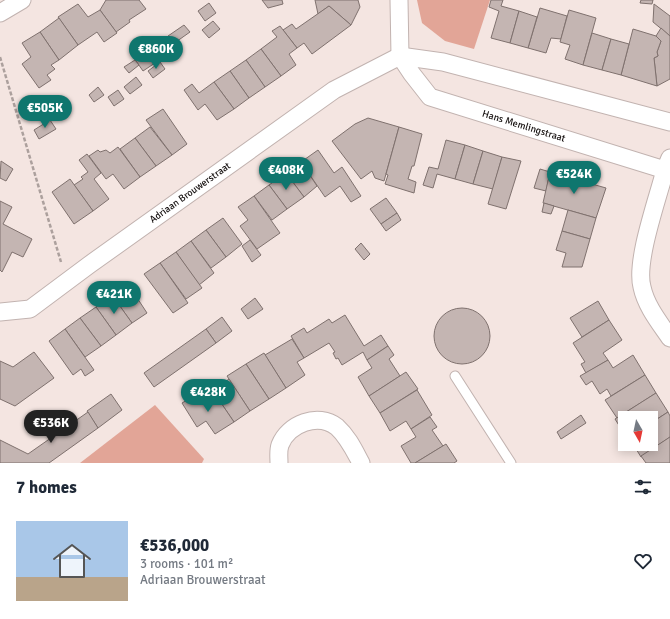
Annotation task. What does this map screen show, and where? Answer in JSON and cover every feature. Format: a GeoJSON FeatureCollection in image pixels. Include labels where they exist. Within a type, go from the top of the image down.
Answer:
{"type":"FeatureCollection","features":[{"type":"Feature","properties":{"kind":"street"},"geometry":{"type":"LineString","coordinates":[[399,0],[400,56],[443,62],[670,122]]}},
{"type":"Feature","properties":{"kind":"street"},"geometry":{"type":"LineString","coordinates":[[0,13],[17,1]]}},
{"type":"Feature","properties":{"kind":"street","name":"Hans Memlingstraat"},"geometry":{"type":"LineString","coordinates":[[400,56],[430,97],[667,164]]}},
{"type":"Feature","properties":{"kind":"street","name":"Adriaan Brouwerstraat"},"geometry":{"type":"LineString","coordinates":[[0,312],[30,309],[334,90],[400,56]]}},
{"type":"Feature","properties":{"kind":"street"},"geometry":{"type":"LineString","coordinates":[[667,164],[641,259],[641,286],[652,311],[670,338]]}},
{"type":"Feature","properties":{"kind":"street"},"geometry":{"type":"LineString","coordinates":[[279,463],[281,443],[288,432],[297,425],[312,420],[323,421],[336,426],[347,437],[361,463]]}},
{"type":"Feature","properties":{"kind":"lane"},"geometry":{"type":"LineString","coordinates":[[455,376],[511,463]]}},
{"type":"Feature","properties":{"kind":"path"},"geometry":{"type":"LineString","coordinates":[[0,57],[59,258],[71,278]]}},
{"type":"Feature","properties":{"kind":"shaded area"},"geometry":{"type":"Polygon","coordinates":[[[417,0],[490,0],[474,49],[445,41],[422,23],[417,0]]]}},
{"type":"Feature","properties":{"kind":"shaded area"},"geometry":{"type":"Polygon","coordinates":[[[155,405],[204,459],[202,463],[80,463],[155,405]]]}},
{"type":"Feature","properties":{"kind":"building"},"geometry":{"type":"Polygon","coordinates":[[[106,0],[139,0],[146,9],[129,20],[130,22],[116,32],[100,10],[106,0]]]}},
{"type":"Feature","properties":{"kind":"building"},"geometry":{"type":"Polygon","coordinates":[[[262,0],[282,0],[283,4],[268,8],[262,0]]]}},
{"type":"Feature","properties":{"kind":"building"},"geometry":{"type":"Polygon","coordinates":[[[315,0],[358,0],[360,7],[351,25],[329,6],[318,14],[315,0]]]}},
{"type":"Feature","properties":{"kind":"building"},"geometry":{"type":"Polygon","coordinates":[[[491,0],[503,0],[501,6],[519,11],[510,43],[491,38],[499,11],[489,7],[491,0]]]}},
{"type":"Feature","properties":{"kind":"building"},"geometry":{"type":"Polygon","coordinates":[[[641,0],[653,0],[652,4],[640,3],[641,0]]]}},
{"type":"Feature","properties":{"kind":"building"},"geometry":{"type":"Polygon","coordinates":[[[209,3],[216,13],[205,21],[198,11],[209,3]]]}},
{"type":"Feature","properties":{"kind":"building"},"geometry":{"type":"Polygon","coordinates":[[[78,4],[88,17],[100,10],[117,33],[104,42],[97,32],[78,45],[58,17],[78,4]]]}},
{"type":"Feature","properties":{"kind":"building"},"geometry":{"type":"Polygon","coordinates":[[[654,4],[670,16],[670,36],[653,22],[654,4]]]}},
{"type":"Feature","properties":{"kind":"building"},"geometry":{"type":"Polygon","coordinates":[[[329,6],[351,25],[312,54],[304,43],[297,48],[283,30],[292,24],[296,29],[329,6]]]}},
{"type":"Feature","properties":{"kind":"building"},"geometry":{"type":"Polygon","coordinates":[[[540,8],[567,16],[561,39],[551,38],[546,53],[528,48],[540,8]]]}},
{"type":"Feature","properties":{"kind":"building"},"geometry":{"type":"Polygon","coordinates":[[[569,10],[596,18],[583,65],[565,59],[570,45],[560,42],[569,10]]]}},
{"type":"Feature","properties":{"kind":"building"},"geometry":{"type":"Polygon","coordinates":[[[519,11],[537,17],[528,48],[510,43],[519,11]]]}},
{"type":"Feature","properties":{"kind":"building"},"geometry":{"type":"Polygon","coordinates":[[[59,18],[78,45],[59,60],[40,32],[59,18]]]}},
{"type":"Feature","properties":{"kind":"building"},"geometry":{"type":"Polygon","coordinates":[[[213,21],[220,29],[209,38],[202,30],[213,21]]]}},
{"type":"Feature","properties":{"kind":"building"},"geometry":{"type":"Polygon","coordinates":[[[184,25],[190,32],[173,44],[168,36],[184,25]]]}},
{"type":"Feature","properties":{"kind":"building"},"geometry":{"type":"Polygon","coordinates":[[[280,26],[297,48],[289,54],[296,65],[281,76],[261,49],[277,37],[272,31],[280,26]]]}},
{"type":"Feature","properties":{"kind":"building"},"geometry":{"type":"Polygon","coordinates":[[[661,28],[670,36],[670,79],[657,86],[654,58],[658,56],[657,52],[661,41],[656,36],[661,28]]]}},
{"type":"Feature","properties":{"kind":"building"},"geometry":{"type":"Polygon","coordinates":[[[633,29],[656,36],[661,41],[657,52],[658,56],[654,58],[657,86],[621,75],[633,29]]]}},
{"type":"Feature","properties":{"kind":"building"},"geometry":{"type":"Polygon","coordinates":[[[40,32],[59,60],[51,65],[55,69],[47,75],[51,80],[39,88],[22,64],[31,57],[22,43],[40,32]]]}},
{"type":"Feature","properties":{"kind":"building"},"geometry":{"type":"Polygon","coordinates":[[[592,33],[611,39],[602,70],[583,65],[592,33]]]}},
{"type":"Feature","properties":{"kind":"building"},"geometry":{"type":"Polygon","coordinates":[[[611,39],[629,44],[621,75],[602,70],[611,39]]]}},
{"type":"Feature","properties":{"kind":"building"},"geometry":{"type":"Polygon","coordinates":[[[146,49],[155,63],[143,71],[134,58],[146,49]]]}},
{"type":"Feature","properties":{"kind":"building"},"geometry":{"type":"Polygon","coordinates":[[[261,49],[281,76],[265,87],[246,60],[261,49]]]}},
{"type":"Feature","properties":{"kind":"building"},"geometry":{"type":"Polygon","coordinates":[[[135,60],[139,65],[129,73],[124,67],[135,60]]]}},
{"type":"Feature","properties":{"kind":"building"},"geometry":{"type":"Polygon","coordinates":[[[246,60],[265,87],[249,98],[230,71],[246,60]]]}},
{"type":"Feature","properties":{"kind":"building"},"geometry":{"type":"Polygon","coordinates":[[[160,62],[165,69],[153,78],[148,71],[160,62]]]}},
{"type":"Feature","properties":{"kind":"building"},"geometry":{"type":"Polygon","coordinates":[[[230,71],[249,98],[234,109],[214,82],[230,71]]]}},
{"type":"Feature","properties":{"kind":"building"},"geometry":{"type":"Polygon","coordinates":[[[136,77],[142,85],[130,94],[124,87],[136,77]]]}},
{"type":"Feature","properties":{"kind":"building"},"geometry":{"type":"Polygon","coordinates":[[[214,82],[234,109],[217,120],[205,104],[198,110],[184,90],[192,84],[199,93],[214,82]]]}},
{"type":"Feature","properties":{"kind":"building"},"geometry":{"type":"Polygon","coordinates":[[[98,87],[104,95],[94,102],[89,95],[98,87]]]}},
{"type":"Feature","properties":{"kind":"building"},"geometry":{"type":"Polygon","coordinates":[[[118,90],[124,99],[114,106],[108,97],[118,90]]]}},
{"type":"Feature","properties":{"kind":"building"},"geometry":{"type":"Polygon","coordinates":[[[163,109],[187,144],[172,155],[146,120],[163,109]]]}},
{"type":"Feature","properties":{"kind":"building"},"geometry":{"type":"Polygon","coordinates":[[[368,118],[399,127],[384,181],[375,178],[372,171],[361,179],[332,141],[355,124],[368,118]]]}},
{"type":"Feature","properties":{"kind":"building"},"geometry":{"type":"Polygon","coordinates":[[[50,120],[56,129],[39,139],[34,130],[50,120]]]}},
{"type":"Feature","properties":{"kind":"building"},"geometry":{"type":"Polygon","coordinates":[[[150,127],[172,155],[156,166],[135,138],[150,127]]]}},
{"type":"Feature","properties":{"kind":"building"},"geometry":{"type":"Polygon","coordinates":[[[399,127],[422,134],[414,166],[412,166],[408,179],[416,182],[414,193],[385,184],[388,175],[386,174],[399,127]]]}},
{"type":"Feature","properties":{"kind":"building"},"geometry":{"type":"Polygon","coordinates":[[[135,138],[156,166],[140,177],[120,149],[135,138]]]}},
{"type":"Feature","properties":{"kind":"building"},"geometry":{"type":"Polygon","coordinates":[[[446,140],[465,145],[455,179],[437,174],[433,188],[423,185],[429,167],[438,169],[446,140]]]}},
{"type":"Feature","properties":{"kind":"building"},"geometry":{"type":"Polygon","coordinates":[[[465,145],[483,151],[473,184],[455,179],[465,145]]]}},
{"type":"Feature","properties":{"kind":"building"},"geometry":{"type":"Polygon","coordinates":[[[118,147],[140,177],[124,189],[113,174],[106,179],[89,156],[98,150],[100,152],[106,150],[110,153],[118,147]]]}},
{"type":"Feature","properties":{"kind":"building"},"geometry":{"type":"Polygon","coordinates":[[[318,150],[334,173],[342,167],[361,196],[351,202],[340,186],[325,197],[301,162],[318,150]]]}},
{"type":"Feature","properties":{"kind":"building"},"geometry":{"type":"Polygon","coordinates":[[[483,151],[502,157],[493,189],[473,184],[483,151]]]}},
{"type":"Feature","properties":{"kind":"building"},"geometry":{"type":"Polygon","coordinates":[[[87,154],[101,173],[94,179],[109,199],[93,211],[74,185],[83,179],[81,177],[88,172],[79,160],[87,154]]]}},
{"type":"Feature","properties":{"kind":"building"},"geometry":{"type":"Polygon","coordinates":[[[502,157],[521,161],[506,209],[488,204],[502,157]]]}},
{"type":"Feature","properties":{"kind":"building"},"geometry":{"type":"Polygon","coordinates":[[[1,161],[13,169],[6,181],[0,178],[1,161]]]}},
{"type":"Feature","properties":{"kind":"building"},"geometry":{"type":"Polygon","coordinates":[[[301,162],[317,186],[304,197],[286,173],[301,162]]]}},
{"type":"Feature","properties":{"kind":"building"},"geometry":{"type":"Polygon","coordinates":[[[540,169],[550,172],[546,191],[534,188],[540,169]]]}},
{"type":"Feature","properties":{"kind":"building"},"geometry":{"type":"Polygon","coordinates":[[[550,172],[606,188],[596,218],[543,203],[550,172]]]}},
{"type":"Feature","properties":{"kind":"building"},"geometry":{"type":"Polygon","coordinates":[[[286,173],[304,197],[287,209],[269,185],[286,173]]]}},
{"type":"Feature","properties":{"kind":"building"},"geometry":{"type":"Polygon","coordinates":[[[70,179],[93,211],[74,224],[52,192],[70,179]]]}},
{"type":"Feature","properties":{"kind":"building"},"geometry":{"type":"Polygon","coordinates":[[[269,185],[287,209],[272,220],[254,196],[269,185]]]}},
{"type":"Feature","properties":{"kind":"building"},"geometry":{"type":"Polygon","coordinates":[[[254,196],[280,233],[257,249],[240,226],[248,220],[238,207],[254,196]]]}},
{"type":"Feature","properties":{"kind":"building"},"geometry":{"type":"Polygon","coordinates":[[[386,198],[397,213],[381,224],[370,209],[386,198]]]}},
{"type":"Feature","properties":{"kind":"building"},"geometry":{"type":"Polygon","coordinates":[[[0,201],[12,207],[3,224],[32,239],[23,257],[12,252],[2,272],[0,270],[0,201]]]}},
{"type":"Feature","properties":{"kind":"building"},"geometry":{"type":"Polygon","coordinates":[[[544,203],[554,206],[551,214],[542,212],[544,203]]]}},
{"type":"Feature","properties":{"kind":"building"},"geometry":{"type":"Polygon","coordinates":[[[568,210],[596,218],[590,239],[562,231],[568,210]]]}},
{"type":"Feature","properties":{"kind":"building"},"geometry":{"type":"Polygon","coordinates":[[[397,213],[401,220],[386,231],[381,224],[397,213]]]}},
{"type":"Feature","properties":{"kind":"building"},"geometry":{"type":"Polygon","coordinates":[[[223,218],[242,244],[226,257],[206,230],[223,218]]]}},
{"type":"Feature","properties":{"kind":"building"},"geometry":{"type":"Polygon","coordinates":[[[206,230],[226,257],[211,268],[191,241],[206,230]]]}},
{"type":"Feature","properties":{"kind":"building"},"geometry":{"type":"Polygon","coordinates":[[[562,231],[590,239],[582,267],[562,267],[566,253],[556,250],[562,231]]]}},
{"type":"Feature","properties":{"kind":"building"},"geometry":{"type":"Polygon","coordinates":[[[250,240],[261,255],[252,262],[242,246],[250,240]]]}},
{"type":"Feature","properties":{"kind":"building"},"geometry":{"type":"Polygon","coordinates":[[[191,241],[214,273],[199,285],[176,252],[191,241]]]}},
{"type":"Feature","properties":{"kind":"building"},"geometry":{"type":"Polygon","coordinates":[[[361,243],[370,254],[364,260],[355,249],[361,243]]]}},
{"type":"Feature","properties":{"kind":"building"},"geometry":{"type":"Polygon","coordinates":[[[176,252],[202,288],[186,299],[160,263],[176,252]]]}},
{"type":"Feature","properties":{"kind":"building"},"geometry":{"type":"Polygon","coordinates":[[[160,263],[188,303],[173,313],[144,274],[160,263]]]}},
{"type":"Feature","properties":{"kind":"building"},"geometry":{"type":"Polygon","coordinates":[[[128,284],[147,313],[132,323],[112,295],[128,284]]]}},
{"type":"Feature","properties":{"kind":"building"},"geometry":{"type":"Polygon","coordinates":[[[112,295],[132,323],[116,335],[96,307],[112,295]]]}},
{"type":"Feature","properties":{"kind":"building"},"geometry":{"type":"Polygon","coordinates":[[[255,298],[263,309],[248,319],[241,309],[255,298]]]}},
{"type":"Feature","properties":{"kind":"building"},"geometry":{"type":"Polygon","coordinates":[[[598,301],[609,320],[582,337],[570,318],[598,301]]]}},
{"type":"Feature","properties":{"kind":"building"},"geometry":{"type":"Polygon","coordinates":[[[96,307],[116,335],[101,346],[80,318],[96,307]]]}},
{"type":"Feature","properties":{"kind":"building"},"geometry":{"type":"Polygon","coordinates":[[[462,308],[477,313],[485,321],[490,336],[485,351],[477,359],[462,364],[447,359],[439,351],[434,336],[439,321],[447,313],[462,308]]]}},
{"type":"Feature","properties":{"kind":"building"},"geometry":{"type":"Polygon","coordinates":[[[345,315],[364,346],[381,335],[388,346],[367,360],[363,352],[342,365],[338,358],[336,359],[333,353],[335,352],[329,343],[304,358],[291,336],[304,328],[307,333],[329,319],[332,323],[345,315]]]}},
{"type":"Feature","properties":{"kind":"building"},"geometry":{"type":"Polygon","coordinates":[[[222,317],[232,331],[216,343],[206,329],[222,317]]]}},
{"type":"Feature","properties":{"kind":"building"},"geometry":{"type":"Polygon","coordinates":[[[80,318],[101,346],[85,357],[65,329],[80,318]]]}},
{"type":"Feature","properties":{"kind":"building"},"geometry":{"type":"Polygon","coordinates":[[[609,320],[622,340],[603,353],[608,360],[586,373],[581,364],[585,362],[573,343],[609,320]]]}},
{"type":"Feature","properties":{"kind":"building"},"geometry":{"type":"Polygon","coordinates":[[[65,329],[94,370],[85,376],[81,369],[73,375],[49,341],[65,329]]]}},
{"type":"Feature","properties":{"kind":"building"},"geometry":{"type":"Polygon","coordinates":[[[206,329],[216,343],[154,387],[144,373],[206,329]]]}},
{"type":"Feature","properties":{"kind":"building"},"geometry":{"type":"Polygon","coordinates":[[[292,339],[304,358],[297,362],[305,375],[286,388],[265,355],[292,339]]]}},
{"type":"Feature","properties":{"kind":"building"},"geometry":{"type":"Polygon","coordinates":[[[388,346],[394,355],[389,359],[400,376],[369,396],[358,377],[372,368],[367,360],[388,346]]]}},
{"type":"Feature","properties":{"kind":"building"},"geometry":{"type":"Polygon","coordinates":[[[34,352],[54,378],[15,406],[0,399],[0,361],[13,367],[34,352]]]}},
{"type":"Feature","properties":{"kind":"building"},"geometry":{"type":"Polygon","coordinates":[[[264,353],[286,388],[269,399],[246,364],[264,353]]]}},
{"type":"Feature","properties":{"kind":"building"},"geometry":{"type":"Polygon","coordinates":[[[633,355],[645,375],[611,396],[607,389],[600,394],[592,381],[586,385],[580,376],[608,360],[613,368],[633,355]]]}},
{"type":"Feature","properties":{"kind":"building"},"geometry":{"type":"Polygon","coordinates":[[[246,364],[269,399],[250,411],[227,376],[246,364]]]}},
{"type":"Feature","properties":{"kind":"building"},"geometry":{"type":"Polygon","coordinates":[[[406,372],[418,389],[380,413],[369,396],[406,372]]]}},
{"type":"Feature","properties":{"kind":"building"},"geometry":{"type":"Polygon","coordinates":[[[645,375],[656,393],[628,411],[618,411],[617,418],[605,400],[645,375]]]}},
{"type":"Feature","properties":{"kind":"building"},"geometry":{"type":"Polygon","coordinates":[[[229,379],[250,411],[234,422],[213,391],[229,379]]]}},
{"type":"Feature","properties":{"kind":"building"},"geometry":{"type":"Polygon","coordinates":[[[417,390],[432,415],[411,429],[406,421],[390,431],[380,413],[417,390]]]}},
{"type":"Feature","properties":{"kind":"building"},"geometry":{"type":"Polygon","coordinates":[[[201,392],[209,402],[217,397],[234,422],[215,434],[206,421],[197,427],[182,403],[201,392]]]}},
{"type":"Feature","properties":{"kind":"building"},"geometry":{"type":"Polygon","coordinates":[[[656,393],[668,412],[658,418],[658,411],[628,411],[656,393]]]}},
{"type":"Feature","properties":{"kind":"building"},"geometry":{"type":"Polygon","coordinates":[[[111,394],[122,410],[98,428],[87,411],[111,394]]]}},
{"type":"Feature","properties":{"kind":"building"},"geometry":{"type":"Polygon","coordinates":[[[88,412],[98,428],[49,463],[0,463],[0,440],[28,454],[88,412]]]}},
{"type":"Feature","properties":{"kind":"building"},"geometry":{"type":"Polygon","coordinates":[[[668,412],[670,416],[670,437],[658,445],[658,418],[668,412]]]}},
{"type":"Feature","properties":{"kind":"building"},"geometry":{"type":"Polygon","coordinates":[[[581,415],[586,423],[561,439],[557,432],[581,415]]]}},
{"type":"Feature","properties":{"kind":"building"},"geometry":{"type":"Polygon","coordinates":[[[430,417],[437,427],[432,430],[443,446],[415,463],[411,463],[401,446],[416,437],[411,429],[430,417]]]}},
{"type":"Feature","properties":{"kind":"building"},"geometry":{"type":"Polygon","coordinates":[[[618,417],[618,424],[615,419],[618,417]]]}},
{"type":"Feature","properties":{"kind":"building"},"geometry":{"type":"Polygon","coordinates":[[[670,437],[670,463],[646,463],[641,456],[649,451],[658,451],[658,445],[670,437]]]}},
{"type":"Feature","properties":{"kind":"building"},"geometry":{"type":"Polygon","coordinates":[[[446,444],[457,461],[454,463],[415,463],[446,444]]]}},
{"type":"Feature","properties":{"kind":"building"},"geometry":{"type":"Polygon","coordinates":[[[637,451],[650,451],[641,457],[637,451]]]}}]}
